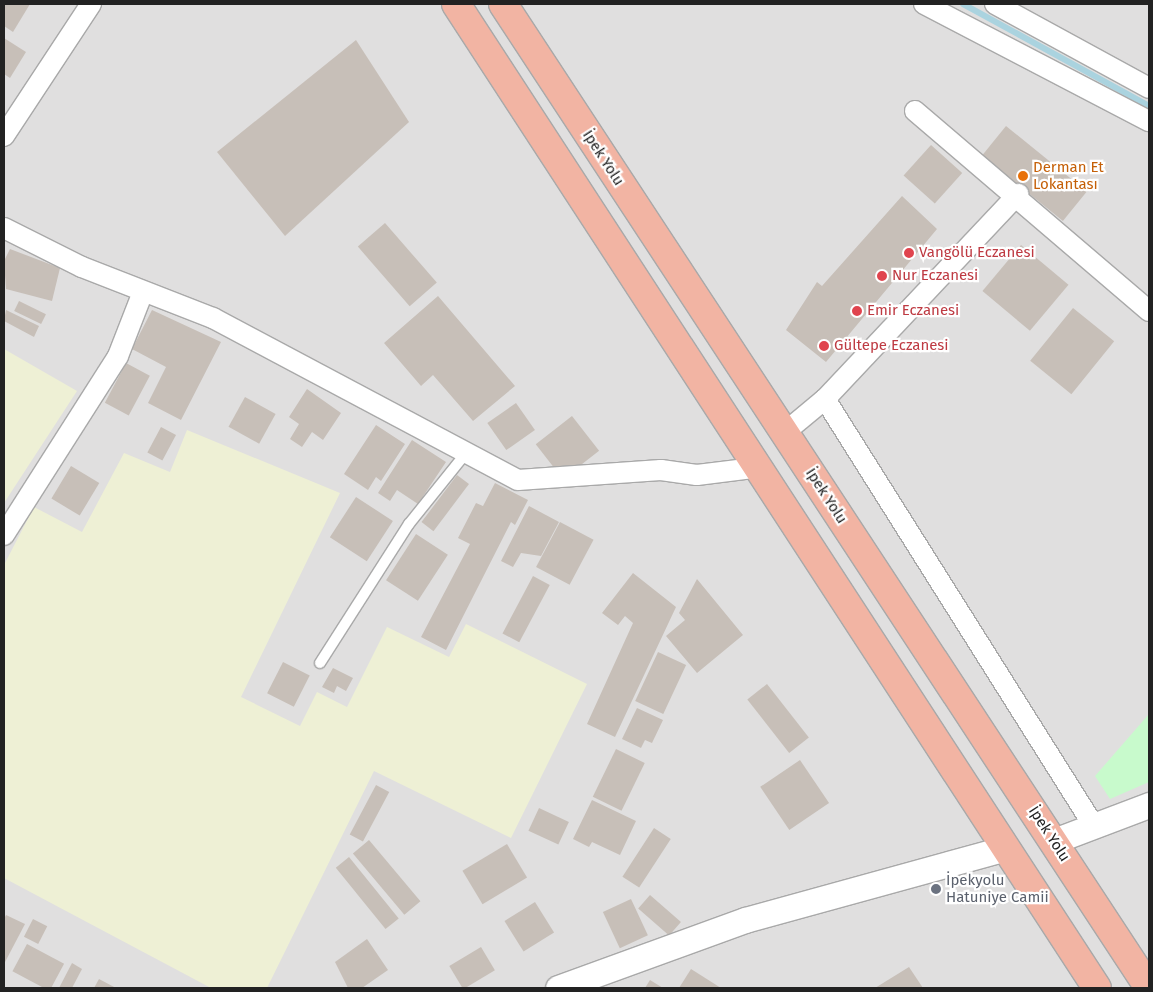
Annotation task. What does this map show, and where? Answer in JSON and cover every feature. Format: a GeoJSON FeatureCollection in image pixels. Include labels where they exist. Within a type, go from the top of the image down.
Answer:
{"type":"FeatureCollection","features":[{"type":"Feature","properties":{"kind":"highway"},"geometry":{"type":"LineString","coordinates":[[456,4],[761,467],[1098,988]]}},
{"type":"Feature","properties":{"kind":"highway","name":"İpek Yolu"},"geometry":{"type":"LineString","coordinates":[[502,4],[1149,988]]}},
{"type":"Feature","properties":{"kind":"street"},"geometry":{"type":"LineString","coordinates":[[4,136],[91,4]]}},
{"type":"Feature","properties":{"kind":"street"},"geometry":{"type":"LineString","coordinates":[[924,4],[1149,121]]}},
{"type":"Feature","properties":{"kind":"street"},"geometry":{"type":"LineString","coordinates":[[995,4],[1149,88]]}},
{"type":"Feature","properties":{"kind":"street"},"geometry":{"type":"LineString","coordinates":[[915,111],[1018,194],[1149,311]]}},
{"type":"Feature","properties":{"kind":"street"},"geometry":{"type":"LineString","coordinates":[[784,433],[825,399],[1018,194]]}},
{"type":"Feature","properties":{"kind":"street"},"geometry":{"type":"LineString","coordinates":[[4,228],[143,292],[213,318],[518,480],[661,470],[697,475],[761,467]]}},
{"type":"Feature","properties":{"kind":"street"},"geometry":{"type":"LineString","coordinates":[[4,535],[118,356],[143,292]]}},
{"type":"Feature","properties":{"kind":"street"},"geometry":{"type":"LineString","coordinates":[[825,399],[1092,824]]}},
{"type":"Feature","properties":{"kind":"street"},"geometry":{"type":"LineString","coordinates":[[1054,841],[1092,824],[1149,805]]}},
{"type":"Feature","properties":{"kind":"street"},"geometry":{"type":"LineString","coordinates":[[558,988],[745,920],[1006,848]]}},
{"type":"Feature","properties":{"kind":"lane"},"geometry":{"type":"LineString","coordinates":[[320,663],[409,524],[466,453]]}},
{"type":"Feature","properties":{"kind":"shaded area"},"geometry":{"type":"Polygon","coordinates":[[[4,4],[1149,4],[1149,988],[4,988],[4,4]]]}},
{"type":"Feature","properties":{"kind":"green space"},"geometry":{"type":"Polygon","coordinates":[[[4,349],[77,391],[4,503],[4,349]]]}},
{"type":"Feature","properties":{"kind":"green space"},"geometry":{"type":"Polygon","coordinates":[[[187,430],[340,493],[241,697],[300,726],[317,692],[347,707],[387,627],[449,657],[466,624],[587,684],[511,838],[374,771],[267,988],[211,988],[4,878],[4,565],[34,507],[82,532],[124,453],[170,472],[187,430]]]}},
{"type":"Feature","properties":{"kind":"green space"},"geometry":{"type":"Polygon","coordinates":[[[1149,714],[1149,782],[1110,799],[1095,776],[1149,714]]]}},
{"type":"Feature","properties":{"kind":"building"},"geometry":{"type":"Polygon","coordinates":[[[4,4],[30,4],[13,32],[4,26],[4,4]]]}},
{"type":"Feature","properties":{"kind":"building"},"geometry":{"type":"Polygon","coordinates":[[[4,38],[26,52],[10,78],[4,74],[4,38]]]}},
{"type":"Feature","properties":{"kind":"building"},"geometry":{"type":"Polygon","coordinates":[[[356,40],[409,122],[285,236],[217,152],[356,40]]]}},
{"type":"Feature","properties":{"kind":"building"},"geometry":{"type":"Polygon","coordinates":[[[1006,126],[1087,191],[1063,221],[982,156],[1006,126]]]}},
{"type":"Feature","properties":{"kind":"building"},"geometry":{"type":"Polygon","coordinates":[[[931,145],[962,173],[935,204],[904,175],[931,145]]]}},
{"type":"Feature","properties":{"kind":"building"},"geometry":{"type":"Polygon","coordinates":[[[902,196],[937,229],[826,362],[786,330],[817,282],[822,286],[902,196]]]}},
{"type":"Feature","properties":{"kind":"building"},"geometry":{"type":"Polygon","coordinates":[[[385,223],[437,283],[410,306],[358,247],[385,223]]]}},
{"type":"Feature","properties":{"kind":"building"},"geometry":{"type":"Polygon","coordinates":[[[1021,245],[1068,285],[1030,331],[982,291],[1021,245]]]}},
{"type":"Feature","properties":{"kind":"building"},"geometry":{"type":"Polygon","coordinates":[[[10,249],[60,268],[52,301],[6,289],[4,261],[10,249]]]}},
{"type":"Feature","properties":{"kind":"building"},"geometry":{"type":"Polygon","coordinates":[[[438,296],[515,386],[473,421],[433,375],[421,386],[384,343],[438,296]]]}},
{"type":"Feature","properties":{"kind":"building"},"geometry":{"type":"Polygon","coordinates":[[[19,301],[46,314],[41,324],[14,311],[19,301]]]}},
{"type":"Feature","properties":{"kind":"building"},"geometry":{"type":"Polygon","coordinates":[[[1073,308],[1114,341],[1071,394],[1030,361],[1073,308]]]}},
{"type":"Feature","properties":{"kind":"building"},"geometry":{"type":"Polygon","coordinates":[[[6,310],[39,326],[34,337],[4,321],[6,310]]]}},
{"type":"Feature","properties":{"kind":"building"},"geometry":{"type":"Polygon","coordinates":[[[152,310],[221,342],[181,420],[148,403],[166,367],[132,349],[152,310]]]}},
{"type":"Feature","properties":{"kind":"building"},"geometry":{"type":"Polygon","coordinates":[[[126,363],[150,376],[129,415],[105,403],[126,363]]]}},
{"type":"Feature","properties":{"kind":"building"},"geometry":{"type":"Polygon","coordinates":[[[307,389],[341,413],[323,440],[312,432],[302,447],[290,439],[299,424],[289,417],[307,389]]]}},
{"type":"Feature","properties":{"kind":"building"},"geometry":{"type":"Polygon","coordinates":[[[245,397],[276,414],[259,444],[229,427],[245,397]]]}},
{"type":"Feature","properties":{"kind":"building"},"geometry":{"type":"Polygon","coordinates":[[[516,403],[535,430],[506,450],[487,423],[516,403]]]}},
{"type":"Feature","properties":{"kind":"building"},"geometry":{"type":"Polygon","coordinates":[[[572,416],[599,451],[563,479],[536,444],[572,416]]]}},
{"type":"Feature","properties":{"kind":"building"},"geometry":{"type":"Polygon","coordinates":[[[376,425],[405,444],[381,481],[376,477],[368,490],[344,474],[376,425]]]}},
{"type":"Feature","properties":{"kind":"building"},"geometry":{"type":"Polygon","coordinates":[[[161,427],[176,435],[162,461],[147,453],[161,427]]]}},
{"type":"Feature","properties":{"kind":"building"},"geometry":{"type":"Polygon","coordinates":[[[412,440],[446,462],[418,504],[397,490],[390,501],[378,493],[412,440]]]}},
{"type":"Feature","properties":{"kind":"building"},"geometry":{"type":"Polygon","coordinates":[[[71,466],[99,483],[80,516],[51,499],[71,466]]]}},
{"type":"Feature","properties":{"kind":"building"},"geometry":{"type":"Polygon","coordinates":[[[457,475],[469,484],[433,531],[421,522],[457,475]]]}},
{"type":"Feature","properties":{"kind":"building"},"geometry":{"type":"Polygon","coordinates":[[[495,483],[528,500],[515,525],[511,522],[446,650],[421,637],[470,544],[458,538],[476,503],[483,506],[495,483]]]}},
{"type":"Feature","properties":{"kind":"building"},"geometry":{"type":"Polygon","coordinates":[[[356,497],[393,521],[367,561],[330,537],[356,497]]]}},
{"type":"Feature","properties":{"kind":"building"},"geometry":{"type":"Polygon","coordinates":[[[529,506],[559,522],[541,556],[521,553],[513,567],[501,561],[529,506]]]}},
{"type":"Feature","properties":{"kind":"building"},"geometry":{"type":"Polygon","coordinates":[[[560,522],[594,540],[570,585],[536,567],[560,522]]]}},
{"type":"Feature","properties":{"kind":"building"},"geometry":{"type":"Polygon","coordinates":[[[416,534],[448,555],[418,601],[386,580],[416,534]]]}},
{"type":"Feature","properties":{"kind":"building"},"geometry":{"type":"Polygon","coordinates":[[[633,573],[676,607],[615,737],[587,724],[633,623],[625,616],[618,625],[602,613],[633,573]]]}},
{"type":"Feature","properties":{"kind":"building"},"geometry":{"type":"Polygon","coordinates":[[[533,576],[550,585],[519,642],[502,633],[533,576]]]}},
{"type":"Feature","properties":{"kind":"building"},"geometry":{"type":"Polygon","coordinates":[[[697,579],[743,635],[697,673],[666,636],[685,620],[679,613],[697,579]]]}},
{"type":"Feature","properties":{"kind":"building"},"geometry":{"type":"Polygon","coordinates":[[[658,652],[686,665],[663,714],[635,701],[658,652]]]}},
{"type":"Feature","properties":{"kind":"building"},"geometry":{"type":"Polygon","coordinates":[[[283,662],[310,676],[294,707],[267,693],[283,662]]]}},
{"type":"Feature","properties":{"kind":"building"},"geometry":{"type":"Polygon","coordinates":[[[333,668],[353,678],[346,691],[337,686],[334,693],[322,687],[333,668]]]}},
{"type":"Feature","properties":{"kind":"building"},"geometry":{"type":"Polygon","coordinates":[[[767,684],[809,738],[789,753],[747,699],[767,684]]]}},
{"type":"Feature","properties":{"kind":"building"},"geometry":{"type":"Polygon","coordinates":[[[637,708],[663,720],[652,743],[645,740],[641,748],[622,739],[637,708]]]}},
{"type":"Feature","properties":{"kind":"building"},"geometry":{"type":"Polygon","coordinates":[[[616,749],[645,763],[622,811],[593,797],[616,749]]]}},
{"type":"Feature","properties":{"kind":"building"},"geometry":{"type":"Polygon","coordinates":[[[800,760],[829,803],[789,830],[760,787],[800,760]]]}},
{"type":"Feature","properties":{"kind":"building"},"geometry":{"type":"Polygon","coordinates":[[[376,785],[389,792],[363,841],[350,834],[376,785]]]}},
{"type":"Feature","properties":{"kind":"building"},"geometry":{"type":"Polygon","coordinates":[[[592,800],[636,821],[620,855],[592,842],[589,847],[573,839],[592,800]]]}},
{"type":"Feature","properties":{"kind":"building"},"geometry":{"type":"Polygon","coordinates":[[[539,808],[569,822],[558,845],[528,831],[539,808]]]}},
{"type":"Feature","properties":{"kind":"building"},"geometry":{"type":"Polygon","coordinates":[[[654,828],[671,839],[639,888],[622,877],[654,828]]]}},
{"type":"Feature","properties":{"kind":"building"},"geometry":{"type":"Polygon","coordinates":[[[369,840],[420,901],[404,915],[353,853],[369,840]]]}},
{"type":"Feature","properties":{"kind":"building"},"geometry":{"type":"Polygon","coordinates":[[[507,844],[527,877],[483,904],[462,871],[507,844]]]}},
{"type":"Feature","properties":{"kind":"building"},"geometry":{"type":"Polygon","coordinates":[[[349,857],[399,918],[386,929],[336,868],[349,857]]]}},
{"type":"Feature","properties":{"kind":"building"},"geometry":{"type":"Polygon","coordinates":[[[650,895],[681,922],[669,935],[638,909],[650,895]]]}},
{"type":"Feature","properties":{"kind":"building"},"geometry":{"type":"Polygon","coordinates":[[[631,899],[648,935],[620,948],[603,912],[631,899]]]}},
{"type":"Feature","properties":{"kind":"building"},"geometry":{"type":"Polygon","coordinates":[[[535,902],[554,933],[524,952],[504,921],[535,902]]]}},
{"type":"Feature","properties":{"kind":"building"},"geometry":{"type":"Polygon","coordinates":[[[6,915],[25,924],[4,964],[4,919],[6,915]]]}},
{"type":"Feature","properties":{"kind":"building"},"geometry":{"type":"Polygon","coordinates":[[[33,919],[47,926],[38,944],[24,937],[33,919]]]}},
{"type":"Feature","properties":{"kind":"building"},"geometry":{"type":"Polygon","coordinates":[[[367,939],[388,970],[362,988],[348,988],[335,962],[367,939]]]}},
{"type":"Feature","properties":{"kind":"building"},"geometry":{"type":"Polygon","coordinates":[[[27,944],[64,964],[51,988],[44,988],[12,971],[27,944]]]}},
{"type":"Feature","properties":{"kind":"building"},"geometry":{"type":"Polygon","coordinates":[[[481,947],[495,970],[462,988],[449,966],[481,947]]]}},
{"type":"Feature","properties":{"kind":"building"},"geometry":{"type":"Polygon","coordinates":[[[72,963],[82,969],[72,988],[59,988],[72,963]]]}},
{"type":"Feature","properties":{"kind":"building"},"geometry":{"type":"Polygon","coordinates":[[[909,967],[923,988],[875,988],[909,967]]]}},
{"type":"Feature","properties":{"kind":"building"},"geometry":{"type":"Polygon","coordinates":[[[691,969],[721,988],[679,988],[691,969]]]}},
{"type":"Feature","properties":{"kind":"building"},"geometry":{"type":"Polygon","coordinates":[[[99,979],[116,988],[94,988],[99,979]]]}},
{"type":"Feature","properties":{"kind":"building"},"geometry":{"type":"Polygon","coordinates":[[[650,980],[663,988],[645,988],[650,980]]]}},
{"type":"Feature","properties":{"kind":"waterway"},"geometry":{"type":"LineString","coordinates":[[963,4],[1149,106]]}},
{"type":"Feature","properties":{"kind":"place","name":"Derman Et Lokantası"},"geometry":{"type":"Point","coordinates":[1023,176]}},
{"type":"Feature","properties":{"kind":"place","name":"Vangölü Eczanesi"},"geometry":{"type":"Point","coordinates":[909,253]}},
{"type":"Feature","properties":{"kind":"place","name":"Nur Eczanesi"},"geometry":{"type":"Point","coordinates":[882,276]}},
{"type":"Feature","properties":{"kind":"place","name":"Emir Eczanesi"},"geometry":{"type":"Point","coordinates":[857,311]}},
{"type":"Feature","properties":{"kind":"place","name":"Gültepe Eczanesi"},"geometry":{"type":"Point","coordinates":[824,346]}},
{"type":"Feature","properties":{"kind":"place","name":"İpekyolu Hatuniye Camii"},"geometry":{"type":"Point","coordinates":[936,889]}}]}
